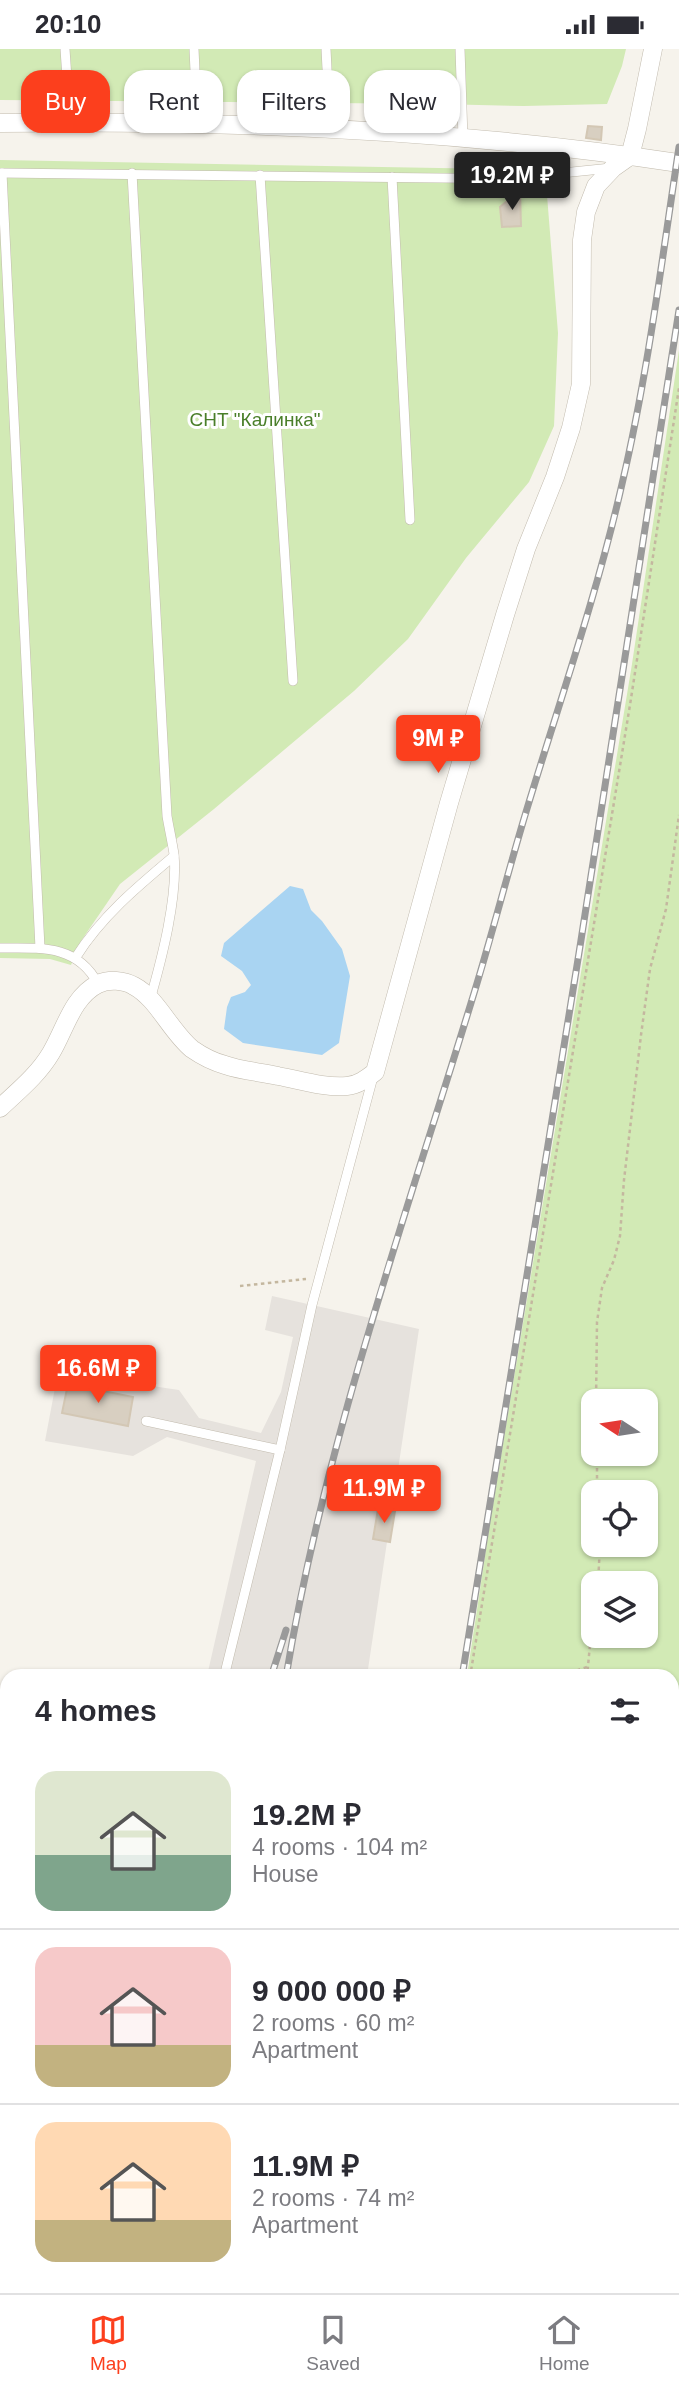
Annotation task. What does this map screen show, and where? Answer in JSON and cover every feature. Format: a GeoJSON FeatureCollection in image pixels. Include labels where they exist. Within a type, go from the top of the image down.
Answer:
{"type":"FeatureCollection","features":[{"type":"Feature","properties":{"kind":"street"},"geometry":{"type":"LineString","coordinates":[[0,1108],[34,1077],[51,1053],[79,1000],[89,990],[107,981],[121,981],[135,986],[191,1048],[227,1066],[327,1085],[347,1086],[362,1082],[375,1072],[497,641],[526,549],[571,428],[581,384],[582,240],[586,212],[596,186],[613,168],[630,156],[653,49]]}},
{"type":"Feature","properties":{"kind":"street"},"geometry":{"type":"LineString","coordinates":[[0,123],[21,123]]}},
{"type":"Feature","properties":{"kind":"street"},"geometry":{"type":"LineString","coordinates":[[110,123],[237,126]]}},
{"type":"Feature","properties":{"kind":"street"},"geometry":{"type":"LineString","coordinates":[[350,130],[463,138],[679,163]]}},
{"type":"Feature","properties":{"kind":"lane"},"geometry":{"type":"LineString","coordinates":[[65,49],[66,70]]}},
{"type":"Feature","properties":{"kind":"lane"},"geometry":{"type":"LineString","coordinates":[[194,49],[195,70]]}},
{"type":"Feature","properties":{"kind":"lane"},"geometry":{"type":"LineString","coordinates":[[326,49],[327,70]]}},
{"type":"Feature","properties":{"kind":"lane"},"geometry":{"type":"LineString","coordinates":[[460,49],[463,138]]}},
{"type":"Feature","properties":{"kind":"lane"},"geometry":{"type":"LineString","coordinates":[[40,948],[1,173],[544,178],[562,173],[613,168]]}},
{"type":"Feature","properties":{"kind":"lane"},"geometry":{"type":"LineString","coordinates":[[132,173],[166,802],[174,856],[163,954],[150,1000]]}},
{"type":"Feature","properties":{"kind":"lane"},"geometry":{"type":"LineString","coordinates":[[260,175],[293,681]]}},
{"type":"Feature","properties":{"kind":"lane"},"geometry":{"type":"LineString","coordinates":[[392,177],[410,520]]}},
{"type":"Feature","properties":{"kind":"lane"},"geometry":{"type":"LineString","coordinates":[[76,957],[92,933],[125,897],[174,856]]}},
{"type":"Feature","properties":{"kind":"lane"},"geometry":{"type":"LineString","coordinates":[[0,948],[40,948],[76,957],[90,970],[98,984]]}},
{"type":"Feature","properties":{"kind":"lane"},"geometry":{"type":"LineString","coordinates":[[227,1669],[319,1278],[375,1072]]}},
{"type":"Feature","properties":{"kind":"lane"},"geometry":{"type":"LineString","coordinates":[[146,1421],[280,1450]]}},
{"type":"Feature","properties":{"kind":"path"},"geometry":{"type":"LineString","coordinates":[[471,1669],[630,705],[679,388]]}},
{"type":"Feature","properties":{"kind":"path"},"geometry":{"type":"LineString","coordinates":[[596,1389],[597,1322],[601,1288],[614,1260],[620,1236],[644,1008],[650,969],[666,909],[679,815]]}},
{"type":"Feature","properties":{"kind":"path"},"geometry":{"type":"LineString","coordinates":[[240,1286],[319,1278]]}},
{"type":"Feature","properties":{"kind":"path"},"geometry":{"type":"LineString","coordinates":[[581,1669],[587,1667],[589,1648]]}},
{"type":"Feature","properties":{"kind":"shaded area"},"geometry":{"type":"Polygon","coordinates":[[[272,1296],[419,1329],[392,1510],[395,1511],[390,1542],[387,1542],[368,1669],[209,1669],[256,1461],[167,1437],[133,1456],[45,1441],[58,1372],[179,1390],[199,1418],[261,1433],[281,1392],[293,1337],[265,1330],[272,1296]]]}},
{"type":"Feature","properties":{"kind":"green space"},"geometry":{"type":"Polygon","coordinates":[[[0,49],[626,49],[607,104],[460,105],[460,70],[364,70],[364,103],[350,103],[350,70],[237,70],[237,102],[223,102],[223,70],[124,70],[124,101],[110,101],[110,70],[21,70],[21,100],[0,100],[0,49]]]}},
{"type":"Feature","properties":{"kind":"green space","name":"СНТ \"Калинка\""},"geometry":{"type":"Polygon","coordinates":[[[0,160],[545,170],[558,333],[554,426],[529,482],[466,558],[408,639],[354,691],[120,884],[81,941],[71,965],[50,959],[0,958],[0,160]]]}},
{"type":"Feature","properties":{"kind":"green space"},"geometry":{"type":"Polygon","coordinates":[[[679,350],[679,1669],[468,1669],[632,664],[679,350]]]}},
{"type":"Feature","properties":{"kind":"water"},"geometry":{"type":"Polygon","coordinates":[[[290,886],[303,889],[311,910],[342,949],[350,976],[339,1043],[322,1055],[243,1043],[224,1029],[231,997],[245,992],[251,985],[242,971],[221,956],[224,943],[290,886]]]}},
{"type":"Feature","properties":{"kind":"building"},"geometry":{"type":"Polygon","coordinates":[[[588,126],[602,127],[601,140],[586,138],[588,126]]]}},
{"type":"Feature","properties":{"kind":"building"},"geometry":{"type":"Polygon","coordinates":[[[520,190],[521,226],[502,227],[500,207],[520,190]]]}},
{"type":"Feature","properties":{"kind":"building"},"geometry":{"type":"Polygon","coordinates":[[[68,1384],[133,1397],[128,1426],[62,1413],[68,1384]]]}},
{"type":"Feature","properties":{"kind":"building"},"geometry":{"type":"Polygon","coordinates":[[[378,1509],[395,1511],[390,1542],[373,1539],[378,1509]]]}},
{"type":"Feature","properties":{"kind":"railway"},"geometry":{"type":"LineString","coordinates":[[287,1669],[321,1505],[343,1421],[478,979],[612,525],[647,358],[679,147]]}},
{"type":"Feature","properties":{"kind":"railway"},"geometry":{"type":"LineString","coordinates":[[463,1669],[679,310]]}},
{"type":"Feature","properties":{"kind":"railway"},"geometry":{"type":"LineString","coordinates":[[274,1669],[286,1630]]}}]}
